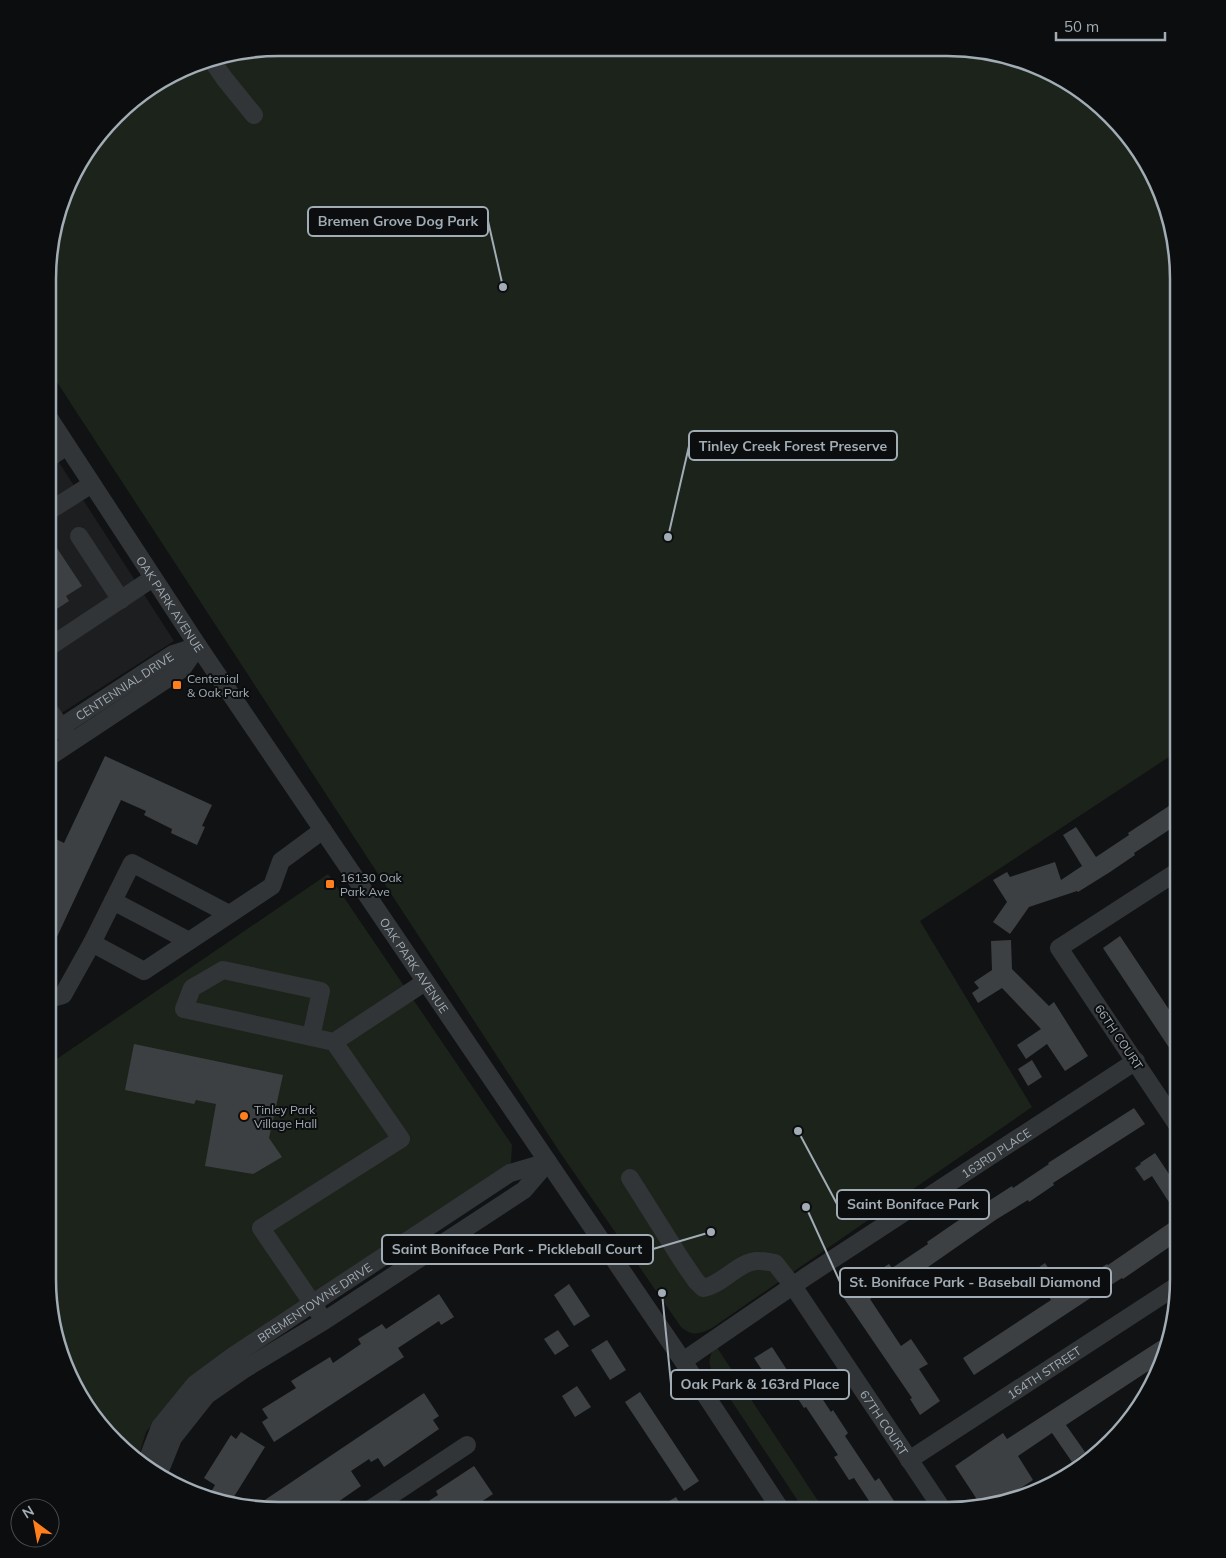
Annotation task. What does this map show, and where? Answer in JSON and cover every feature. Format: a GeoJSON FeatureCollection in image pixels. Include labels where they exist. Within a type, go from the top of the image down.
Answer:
{"type":"FeatureCollection","features":[{"type":"Feature","properties":{"kind":"street"},"geometry":{"type":"LineString","coordinates":[[215,66],[254,115]]}},
{"type":"Feature","properties":{"kind":"street","name":"OAK PARK AVENUE"},"geometry":{"type":"LineString","coordinates":[[56,428],[198,646],[683,1361],[775,1502]]}},
{"type":"Feature","properties":{"kind":"street"},"geometry":{"type":"LineString","coordinates":[[56,454],[68,446]]}},
{"type":"Feature","properties":{"kind":"street"},"geometry":{"type":"LineString","coordinates":[[56,507],[92,484]]}},
{"type":"Feature","properties":{"kind":"street"},"geometry":{"type":"LineString","coordinates":[[79,536],[121,600]]}},
{"type":"Feature","properties":{"kind":"street"},"geometry":{"type":"LineString","coordinates":[[56,642],[153,578]]}},
{"type":"Feature","properties":{"kind":"street","name":"CENTENNIAL DRIVE"},"geometry":{"type":"LineString","coordinates":[[56,731],[173,654],[198,646]]}},
{"type":"Feature","properties":{"kind":"street","name":"CENTENNIAL DRIVE"},"geometry":{"type":"LineString","coordinates":[[56,752],[182,669],[198,646]]}},
{"type":"Feature","properties":{"kind":"street"},"geometry":{"type":"LineString","coordinates":[[56,733],[71,742]]}},
{"type":"Feature","properties":{"kind":"street"},"geometry":{"type":"LineString","coordinates":[[92,943],[144,971],[272,886],[281,861],[323,830]]}},
{"type":"Feature","properties":{"kind":"street"},"geometry":{"type":"LineString","coordinates":[[56,997],[64,995],[132,863],[229,914]]}},
{"type":"Feature","properties":{"kind":"street","name":"66TH COURT"},"geometry":{"type":"LineString","coordinates":[[1170,875],[1059,948],[1170,1114]]}},
{"type":"Feature","properties":{"kind":"street"},"geometry":{"type":"LineString","coordinates":[[113,900],[189,940]]}},
{"type":"Feature","properties":{"kind":"street"},"geometry":{"type":"LineString","coordinates":[[311,1036],[322,992],[223,970],[192,988],[184,1009],[334,1042],[400,1139],[261,1228],[324,1321]]}},
{"type":"Feature","properties":{"kind":"street"},"geometry":{"type":"LineString","coordinates":[[334,1042],[425,982]]}},
{"type":"Feature","properties":{"kind":"street","name":"163RD PLACE"},"geometry":{"type":"LineString","coordinates":[[683,1361],[793,1286],[1136,1061]]}},
{"type":"Feature","properties":{"kind":"street","name":"BREMENTOWNE DRIVE"},"geometry":{"type":"LineString","coordinates":[[161,1468],[172,1438],[207,1395],[238,1363],[312,1304],[510,1173],[548,1162]]}},
{"type":"Feature","properties":{"kind":"street","name":"BREMENTOWNE DRIVE"},"geometry":{"type":"LineString","coordinates":[[148,1459],[160,1427],[195,1384],[324,1321],[524,1190],[548,1162]]}},
{"type":"Feature","properties":{"kind":"street","name":"67TH COURT"},"geometry":{"type":"LineString","coordinates":[[630,1178],[681,1259],[703,1288],[712,1286],[740,1267],[758,1260],[775,1263],[793,1286],[938,1502]]}},
{"type":"Feature","properties":{"kind":"street","name":"164TH STREET"},"geometry":{"type":"LineString","coordinates":[[909,1460],[1169,1291]]}},
{"type":"Feature","properties":{"kind":"street"},"geometry":{"type":"LineString","coordinates":[[381,1502],[467,1445]]}},
{"type":"Feature","properties":{"kind":"shaded area"},"geometry":{"type":"Polygon","coordinates":[[[279,56],[947,56],[976,58],[1005,64],[1046,79],[1083,102],[1105,121],[1124,143],[1147,180],[1153,194],[1162,221],[1168,250],[1170,279],[1170,756],[920,921],[1032,1107],[712,1328],[696,1334],[681,1327],[561,1154],[56,381],[56,279],[58,250],[68,207],[79,180],[102,143],[121,121],[143,102],[180,79],[194,73],[221,64],[250,58],[279,56]]]}},
{"type":"Feature","properties":{"kind":"shaded area"},"geometry":{"type":"Polygon","coordinates":[[[56,458],[174,641],[56,717],[56,458]]]}},
{"type":"Feature","properties":{"kind":"shaded area"},"geometry":{"type":"Polygon","coordinates":[[[328,874],[512,1145],[511,1163],[193,1375],[146,1432],[140,1453],[121,1437],[94,1403],[79,1378],[64,1337],[58,1308],[56,1279],[56,1060],[328,874]]]}},
{"type":"Feature","properties":{"kind":"shaded area"},"geometry":{"type":"Polygon","coordinates":[[[716,1346],[819,1502],[799,1502],[713,1373],[710,1366],[712,1353],[716,1346]]]}},
{"type":"Feature","properties":{"kind":"building"},"geometry":{"type":"Polygon","coordinates":[[[56,547],[82,586],[66,596],[69,601],[56,609],[56,547]]]}},
{"type":"Feature","properties":{"kind":"building"},"geometry":{"type":"Polygon","coordinates":[[[105,756],[212,805],[202,826],[205,827],[197,845],[171,833],[172,829],[144,815],[146,811],[121,800],[56,939],[56,839],[64,843],[105,756]]]}},
{"type":"Feature","properties":{"kind":"building"},"geometry":{"type":"Polygon","coordinates":[[[1170,805],[1170,829],[1134,853],[1135,855],[1110,872],[1078,892],[1029,907],[1010,934],[993,922],[1007,902],[993,880],[1007,872],[1010,877],[1055,862],[1061,880],[1082,866],[1063,835],[1076,827],[1096,857],[1129,835],[1128,833],[1170,805]]]}},
{"type":"Feature","properties":{"kind":"building"},"geometry":{"type":"Polygon","coordinates":[[[1120,936],[1170,1011],[1170,1049],[1103,948],[1120,936]]]}},
{"type":"Feature","properties":{"kind":"building"},"geometry":{"type":"Polygon","coordinates":[[[1011,940],[1012,969],[1049,1006],[1054,1002],[1088,1056],[1065,1071],[1047,1044],[1026,1059],[1017,1045],[1041,1029],[1002,988],[978,1003],[972,993],[979,988],[974,982],[992,970],[991,941],[1011,940]]]}},
{"type":"Feature","properties":{"kind":"building","name":"Tinley Park Village Hall"},"geometry":{"type":"Polygon","coordinates":[[[134,1044],[283,1075],[269,1138],[282,1157],[253,1174],[205,1166],[216,1104],[196,1100],[194,1104],[125,1090],[134,1044]]]}},
{"type":"Feature","properties":{"kind":"building"},"geometry":{"type":"Polygon","coordinates":[[[1032,1060],[1042,1077],[1028,1086],[1018,1069],[1032,1060]]]}},
{"type":"Feature","properties":{"kind":"building"},"geometry":{"type":"Polygon","coordinates":[[[1134,1108],[1145,1124],[1053,1183],[1054,1185],[1029,1202],[1028,1200],[997,1219],[908,1281],[905,1276],[870,1299],[901,1346],[911,1339],[928,1364],[919,1369],[940,1401],[920,1415],[910,1399],[912,1398],[841,1294],[889,1264],[892,1268],[928,1244],[927,1242],[956,1222],[1012,1186],[1013,1188],[1048,1163],[1134,1108]]]}},
{"type":"Feature","properties":{"kind":"building"},"geometry":{"type":"Polygon","coordinates":[[[1155,1153],[1170,1174],[1170,1204],[1152,1176],[1144,1181],[1135,1168],[1155,1153]]]}},
{"type":"Feature","properties":{"kind":"building"},"geometry":{"type":"Polygon","coordinates":[[[1170,1222],[1170,1247],[974,1375],[963,1358],[1051,1300],[1032,1272],[1045,1263],[1064,1292],[1108,1265],[1170,1222]]]}},
{"type":"Feature","properties":{"kind":"building"},"geometry":{"type":"Polygon","coordinates":[[[569,1284],[590,1316],[574,1326],[554,1295],[569,1284]]]}},
{"type":"Feature","properties":{"kind":"building"},"geometry":{"type":"Polygon","coordinates":[[[439,1294],[454,1317],[441,1325],[439,1321],[398,1348],[404,1357],[274,1442],[262,1422],[268,1418],[262,1409],[296,1388],[291,1381],[330,1357],[333,1363],[361,1344],[358,1339],[382,1324],[386,1329],[439,1294]]]}},
{"type":"Feature","properties":{"kind":"building"},"geometry":{"type":"Polygon","coordinates":[[[558,1330],[569,1346],[555,1355],[544,1339],[558,1330]]]}},
{"type":"Feature","properties":{"kind":"building"},"geometry":{"type":"Polygon","coordinates":[[[1161,1339],[1151,1370],[1066,1425],[1085,1452],[1072,1462],[1052,1433],[1018,1456],[1033,1480],[1017,1490],[977,1500],[955,1466],[1003,1433],[1007,1439],[1161,1339]]]}},
{"type":"Feature","properties":{"kind":"building"},"geometry":{"type":"Polygon","coordinates":[[[607,1340],[626,1370],[610,1380],[591,1350],[607,1340]]]}},
{"type":"Feature","properties":{"kind":"building"},"geometry":{"type":"Polygon","coordinates":[[[772,1347],[787,1370],[770,1382],[754,1358],[772,1347]]]}},
{"type":"Feature","properties":{"kind":"building"},"geometry":{"type":"Polygon","coordinates":[[[806,1374],[831,1412],[833,1410],[848,1433],[845,1436],[875,1481],[879,1478],[895,1502],[870,1502],[854,1478],[849,1480],[834,1457],[838,1455],[789,1385],[806,1374]]]}},
{"type":"Feature","properties":{"kind":"building"},"geometry":{"type":"Polygon","coordinates":[[[577,1386],[591,1407],[575,1417],[562,1396],[577,1386]]]}},
{"type":"Feature","properties":{"kind":"building"},"geometry":{"type":"Polygon","coordinates":[[[640,1392],[699,1481],[684,1491],[625,1402],[640,1392]]]}},
{"type":"Feature","properties":{"kind":"building"},"geometry":{"type":"Polygon","coordinates":[[[424,1393],[439,1416],[433,1420],[439,1429],[384,1467],[378,1458],[371,1462],[369,1459],[351,1471],[361,1486],[338,1502],[263,1501],[424,1393]]]}},
{"type":"Feature","properties":{"kind":"building"},"geometry":{"type":"Polygon","coordinates":[[[241,1432],[265,1447],[234,1497],[211,1491],[215,1485],[204,1478],[231,1435],[236,1439],[241,1432]]]}},
{"type":"Feature","properties":{"kind":"building"},"geometry":{"type":"Polygon","coordinates":[[[474,1466],[493,1494],[481,1502],[427,1502],[438,1495],[436,1491],[474,1466]]]}},
{"type":"Feature","properties":{"kind":"building"},"geometry":{"type":"Polygon","coordinates":[[[676,1497],[679,1502],[668,1502],[676,1497]]]}},
{"type":"Feature","properties":{"kind":"place","name":"Bremen Grove Dog Park"},"geometry":{"type":"Point","coordinates":[503,287]}},
{"type":"Feature","properties":{"kind":"place","name":"Tinley Creek Forest Preserve"},"geometry":{"type":"Point","coordinates":[668,537]}},
{"type":"Feature","properties":{"kind":"place","name":"Centenial & Oak Park"},"geometry":{"type":"Point","coordinates":[177,685]}},
{"type":"Feature","properties":{"kind":"place","name":"16130 Oak Park Ave"},"geometry":{"type":"Point","coordinates":[330,884]}},
{"type":"Feature","properties":{"kind":"place","name":"Tinley Park Village Hall"},"geometry":{"type":"Point","coordinates":[244,1116]}},
{"type":"Feature","properties":{"kind":"place","name":"Saint Boniface Park"},"geometry":{"type":"Point","coordinates":[798,1131]}},
{"type":"Feature","properties":{"kind":"place","name":"St. Boniface Park - Baseball Diamond"},"geometry":{"type":"Point","coordinates":[806,1207]}},
{"type":"Feature","properties":{"kind":"place","name":"Saint Boniface Park - Pickleball Court"},"geometry":{"type":"Point","coordinates":[711,1232]}},
{"type":"Feature","properties":{"kind":"place","name":"Oak Park & 163rd Place"},"geometry":{"type":"Point","coordinates":[662,1293]}}]}
